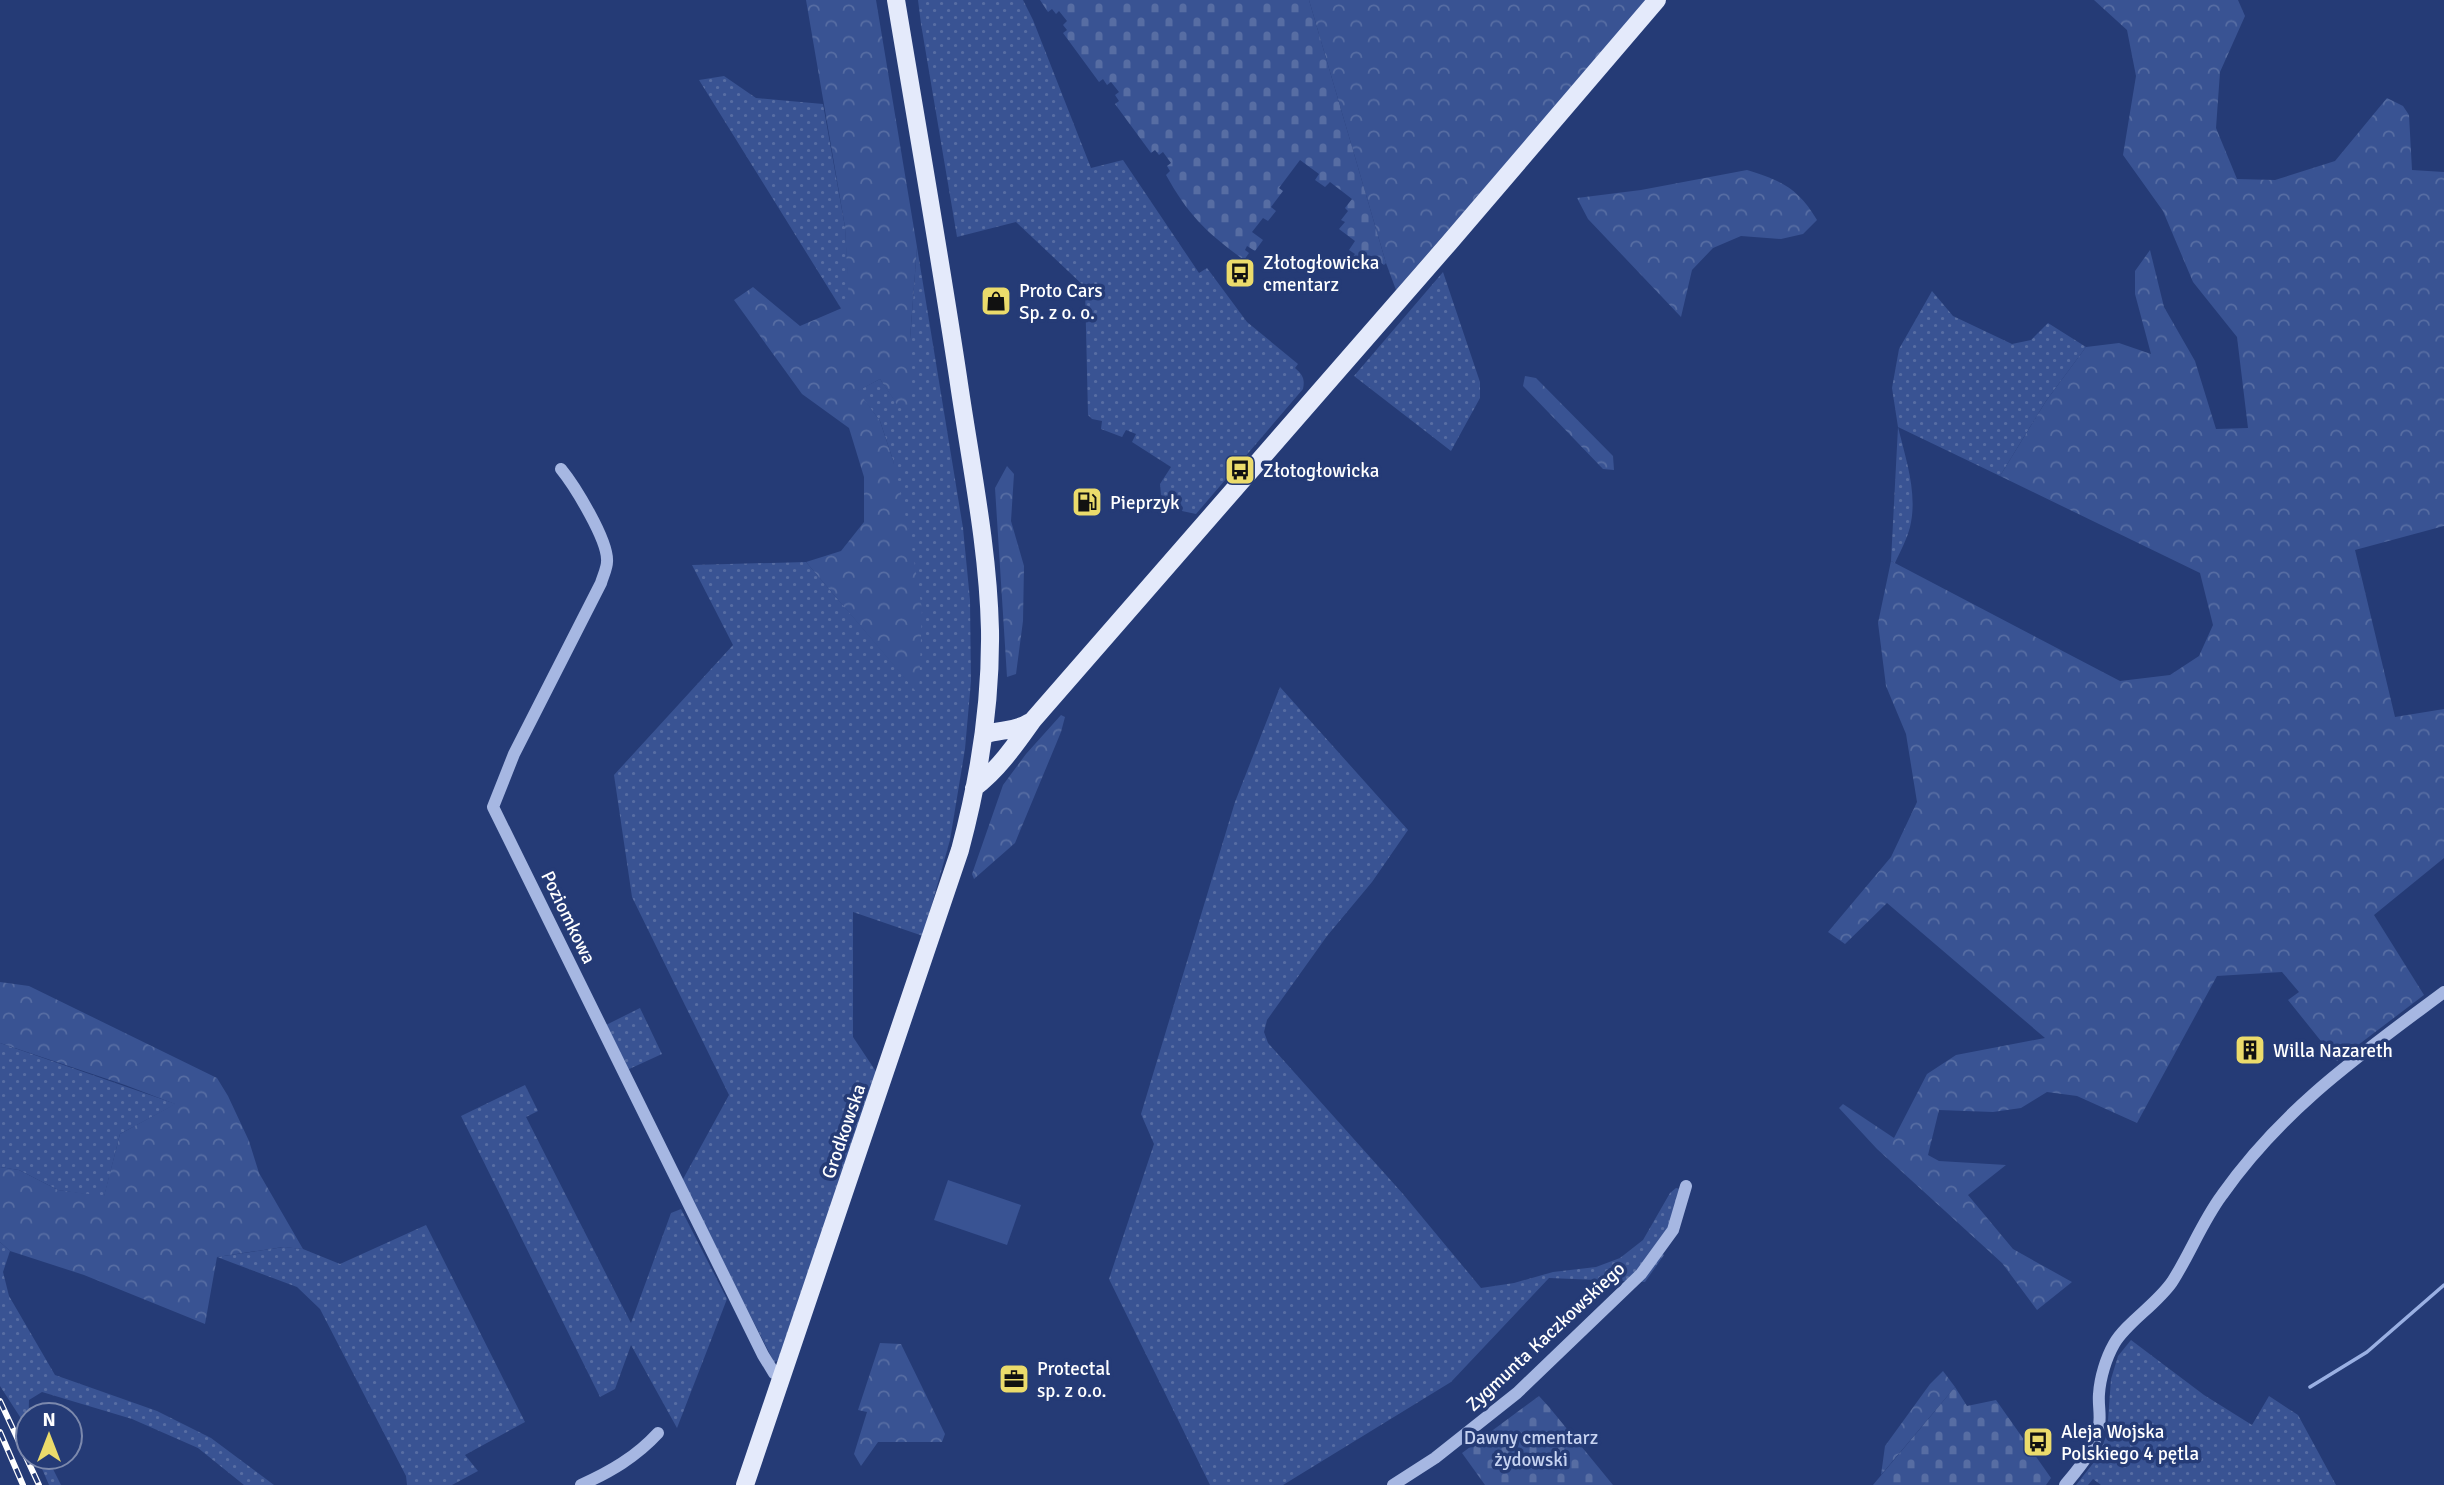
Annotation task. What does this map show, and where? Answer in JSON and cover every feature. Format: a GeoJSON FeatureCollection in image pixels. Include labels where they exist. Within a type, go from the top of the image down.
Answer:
{"type":"FeatureCollection","features":[{"type":"Feature","properties":{"kind":"main road","name":"Grodkowska"},"geometry":{"type":"LineString","coordinates":[[745,1485],[966,828],[987,706],[990,631],[985,563],[896,0]]}},
{"type":"Feature","properties":{"kind":"main road"},"geometry":{"type":"LineString","coordinates":[[974,788],[985,780],[1018,742],[1033,720],[1657,0]]}},
{"type":"Feature","properties":{"kind":"main road"},"geometry":{"type":"LineString","coordinates":[[987,706],[1006,721],[1015,724],[1033,720]]}},
{"type":"Feature","properties":{"kind":"main road"},"geometry":{"type":"LineString","coordinates":[[984,735],[1021,728],[1033,720]]}},
{"type":"Feature","properties":{"kind":"main road"},"geometry":{"type":"LineString","coordinates":[[984,735],[996,742],[1018,742]]}},
{"type":"Feature","properties":{"kind":"street","name":"Poziomkowa"},"geometry":{"type":"LineString","coordinates":[[561,469],[571,481],[606,548],[607,562],[601,583],[514,754],[493,807],[763,1354],[774,1373],[781,1377]]}},
{"type":"Feature","properties":{"kind":"street"},"geometry":{"type":"LineString","coordinates":[[2065,1485],[2090,1452],[2096,1437],[2099,1395],[2106,1362],[2118,1339],[2165,1291],[2221,1196],[2268,1137],[2327,1080],[2444,992]]}},
{"type":"Feature","properties":{"kind":"street","name":"Zygmunta Kaczkowskiego"},"geometry":{"type":"LineString","coordinates":[[1393,1485],[1435,1458],[1517,1393],[1641,1274],[1673,1230],[1686,1186]]}},
{"type":"Feature","properties":{"kind":"street"},"geometry":{"type":"LineString","coordinates":[[581,1485],[616,1468],[646,1447],[658,1433]]}},
{"type":"Feature","properties":{"kind":"green space"},"geometry":{"type":"Polygon","coordinates":[[[806,0],[876,0],[917,247],[910,339],[910,408],[898,406],[880,379],[858,391],[880,421],[893,460],[910,536],[922,609],[919,695],[806,562],[841,551],[864,522],[864,477],[849,428],[802,394],[734,300],[753,287],[800,326],[849,305],[845,227],[806,0]]]}},
{"type":"Feature","properties":{"kind":"green space"},"geometry":{"type":"Polygon","coordinates":[[[918,0],[1023,0],[1091,168],[1123,160],[1199,273],[1207,268],[1247,322],[1298,364],[1295,368],[1303,377],[1303,389],[1196,514],[1182,511],[1161,495],[1160,484],[1171,467],[1132,442],[1136,434],[1126,430],[1122,437],[1101,429],[1102,421],[1092,419],[1088,415],[1085,287],[1016,222],[957,237],[918,0]]]}},
{"type":"Feature","properties":{"kind":"green space"},"geometry":{"type":"Polygon","coordinates":[[[1040,0],[1309,0],[1386,263],[1384,265],[1377,260],[1371,267],[1366,262],[1362,267],[1351,259],[1355,254],[1349,250],[1355,241],[1339,229],[1345,222],[1341,220],[1348,211],[1345,208],[1352,199],[1330,182],[1325,187],[1315,180],[1319,174],[1300,160],[1279,188],[1283,191],[1271,207],[1276,211],[1268,221],[1263,218],[1252,232],[1263,240],[1255,251],[1247,246],[1245,250],[1249,253],[1244,260],[1209,232],[1191,213],[1166,175],[1170,171],[1167,166],[1171,163],[1163,152],[1159,155],[1155,150],[1151,153],[1115,104],[1119,101],[1115,95],[1119,92],[1111,82],[1107,85],[1103,79],[1099,82],[1063,33],[1067,30],[1063,25],[1067,21],[1059,11],[1056,14],[1052,9],[1048,12],[1040,0]]]}},
{"type":"Feature","properties":{"kind":"green space"},"geometry":{"type":"Polygon","coordinates":[[[1309,0],[1648,0],[1396,290],[1309,0]]]}},
{"type":"Feature","properties":{"kind":"green space"},"geometry":{"type":"Polygon","coordinates":[[[2094,0],[2238,0],[2245,16],[2220,72],[2216,128],[2237,179],[2275,180],[2335,161],[2387,98],[2403,106],[2409,115],[2412,170],[2444,172],[2444,526],[2355,550],[2395,717],[2444,709],[2444,858],[2374,915],[2424,995],[2337,1061],[2288,1000],[2299,992],[2282,972],[2217,976],[2137,1123],[2077,1096],[2047,1092],[2021,1108],[1993,1112],[1939,1110],[1928,1155],[1939,1161],[2006,1165],[1968,1195],[2013,1249],[2072,1282],[2037,1310],[2002,1263],[1877,1149],[1839,1108],[1843,1104],[1894,1138],[1927,1074],[1956,1055],[2045,1038],[1887,903],[1845,944],[1828,932],[1891,857],[1917,802],[1906,734],[1886,686],[1878,623],[1891,561],[2120,681],[2170,675],[2199,656],[2213,625],[2200,573],[2000,476],[2046,401],[2086,347],[2119,343],[2151,354],[2135,294],[2135,271],[2150,250],[2164,307],[2195,361],[2216,429],[2248,428],[2237,337],[2193,282],[2163,211],[2123,155],[2136,76],[2127,30],[2094,0]]]}},
{"type":"Feature","properties":{"kind":"green space"},"geometry":{"type":"Polygon","coordinates":[[[724,76],[756,98],[823,104],[845,227],[850,306],[842,310],[699,80],[724,76]]]}},
{"type":"Feature","properties":{"kind":"green space"},"geometry":{"type":"Polygon","coordinates":[[[1747,170],[1788,187],[1803,200],[1817,220],[1803,234],[1781,239],[1741,236],[1713,248],[1692,270],[1681,317],[1588,219],[1577,198],[1641,190],[1747,170]]]}},
{"type":"Feature","properties":{"kind":"green space"},"geometry":{"type":"Polygon","coordinates":[[[917,247],[963,528],[970,600],[971,681],[965,749],[950,840],[923,936],[853,912],[853,1037],[877,1073],[780,1360],[774,1362],[682,1181],[729,1095],[632,897],[614,775],[733,645],[692,565],[806,562],[919,694],[893,460],[880,421],[857,391],[880,379],[898,405],[910,407],[910,339],[917,247]]]}},
{"type":"Feature","properties":{"kind":"green space"},"geometry":{"type":"Polygon","coordinates":[[[1443,272],[1480,382],[1480,398],[1451,451],[1354,376],[1443,272]]]}},
{"type":"Feature","properties":{"kind":"green space"},"geometry":{"type":"Polygon","coordinates":[[[1932,291],[1953,316],[2012,344],[2031,340],[2048,323],[2086,347],[2046,401],[2000,476],[1898,427],[1892,388],[1899,349],[1932,291]]]}},
{"type":"Feature","properties":{"kind":"green space"},"geometry":{"type":"Polygon","coordinates":[[[1525,376],[1536,378],[1613,456],[1614,470],[1603,469],[1523,386],[1525,376]]]}},
{"type":"Feature","properties":{"kind":"green space"},"geometry":{"type":"Polygon","coordinates":[[[1898,427],[1913,502],[1909,532],[1895,563],[1891,561],[1898,427]]]}},
{"type":"Feature","properties":{"kind":"green space"},"geometry":{"type":"Polygon","coordinates":[[[1007,466],[1014,474],[1011,521],[1024,566],[1023,621],[1016,674],[1007,677],[995,488],[1007,466]]]}},
{"type":"Feature","properties":{"kind":"green space"},"geometry":{"type":"Polygon","coordinates":[[[1280,687],[1408,830],[1267,1020],[1264,1032],[1268,1043],[1403,1194],[1481,1288],[1514,1283],[1553,1272],[1596,1267],[1620,1258],[1643,1240],[1670,1193],[1676,1188],[1681,1189],[1669,1229],[1657,1246],[1664,1255],[1645,1282],[1549,1278],[1451,1382],[1283,1485],[1210,1485],[1109,1279],[1154,1144],[1141,1114],[1235,802],[1280,687]]]}},
{"type":"Feature","properties":{"kind":"green space"},"geometry":{"type":"Polygon","coordinates":[[[1061,715],[1065,717],[1061,732],[1015,843],[974,879],[972,874],[1003,785],[1061,715]]]}},
{"type":"Feature","properties":{"kind":"green space"},"geometry":{"type":"Polygon","coordinates":[[[0,982],[29,986],[217,1078],[249,1141],[259,1173],[303,1249],[283,1247],[217,1257],[205,1324],[84,1275],[10,1251],[0,1242],[0,1167],[19,1170],[58,1190],[104,1196],[120,1134],[175,1104],[0,1043],[0,982]]]}},
{"type":"Feature","properties":{"kind":"green space"},"geometry":{"type":"Polygon","coordinates":[[[640,1008],[662,1054],[627,1070],[606,1025],[640,1008]]]}},
{"type":"Feature","properties":{"kind":"green space"},"geometry":{"type":"Polygon","coordinates":[[[0,1043],[176,1104],[120,1134],[104,1197],[58,1190],[19,1170],[0,1167],[0,1043]]]}},
{"type":"Feature","properties":{"kind":"green space"},"geometry":{"type":"Polygon","coordinates":[[[525,1085],[538,1111],[526,1117],[631,1323],[671,1213],[681,1209],[727,1299],[677,1428],[631,1345],[615,1389],[600,1397],[461,1116],[525,1085]]]}},
{"type":"Feature","properties":{"kind":"green space"},"geometry":{"type":"Polygon","coordinates":[[[948,1180],[1021,1205],[1007,1245],[934,1220],[948,1180]]]}},
{"type":"Feature","properties":{"kind":"green space"},"geometry":{"type":"Polygon","coordinates":[[[426,1225],[525,1422],[465,1455],[478,1471],[452,1485],[407,1485],[406,1476],[320,1309],[297,1287],[217,1257],[284,1247],[303,1249],[340,1264],[426,1225]]]}},
{"type":"Feature","properties":{"kind":"green space"},"geometry":{"type":"Polygon","coordinates":[[[0,1242],[10,1251],[3,1272],[9,1296],[55,1375],[157,1411],[211,1438],[274,1485],[244,1485],[198,1448],[132,1419],[84,1405],[84,1401],[72,1401],[42,1392],[29,1401],[14,1401],[14,1408],[0,1386],[0,1242]]]}},
{"type":"Feature","properties":{"kind":"green space"},"geometry":{"type":"Polygon","coordinates":[[[2131,1340],[2204,1395],[2252,1425],[2269,1396],[2298,1415],[2336,1485],[2101,1485],[2093,1479],[2088,1485],[2076,1485],[2098,1457],[2107,1434],[2111,1379],[2118,1356],[2131,1340]]]}},
{"type":"Feature","properties":{"kind":"green space"},"geometry":{"type":"Polygon","coordinates":[[[880,1343],[901,1344],[945,1434],[942,1442],[878,1442],[861,1466],[854,1454],[867,1412],[858,1410],[880,1343]]]}},
{"type":"Feature","properties":{"kind":"green space"},"geometry":{"type":"Polygon","coordinates":[[[1943,1371],[1955,1387],[1881,1475],[1885,1446],[1930,1384],[1943,1371]]]}},
{"type":"Feature","properties":{"kind":"green space"},"geometry":{"type":"Polygon","coordinates":[[[1955,1387],[1967,1406],[1996,1400],[2051,1478],[2046,1485],[1873,1485],[1955,1387]]]}},
{"type":"Feature","properties":{"kind":"green space","name":"Dawny cmentarz żydowski"},"geometry":{"type":"Polygon","coordinates":[[[1539,1396],[1613,1485],[1485,1485],[1462,1453],[1539,1396]]]}},
{"type":"Feature","properties":{"kind":"green space"},"geometry":{"type":"Polygon","coordinates":[[[43,1471],[54,1471],[61,1485],[49,1485],[43,1471]]]}},
{"type":"Feature","properties":{"kind":"waterway"},"geometry":{"type":"LineString","coordinates":[[2310,1387],[2367,1352],[2444,1285]]}},
{"type":"Feature","properties":{"kind":"railway"},"geometry":{"type":"LineString","coordinates":[[0,1401],[39,1485]]}},
{"type":"Feature","properties":{"kind":"railway"},"geometry":{"type":"LineString","coordinates":[[0,1432],[23,1485]]}},
{"type":"Feature","properties":{"kind":"place","name":"Złotogłowicka cmentarz"},"geometry":{"type":"Point","coordinates":[1240,273]}},
{"type":"Feature","properties":{"kind":"place","name":"Proto Cars Sp. z o. o."},"geometry":{"type":"Point","coordinates":[996,301]}},
{"type":"Feature","properties":{"kind":"place","name":"Złotogłowicka"},"geometry":{"type":"Point","coordinates":[1240,470]}},
{"type":"Feature","properties":{"kind":"place","name":"Pieprzyk"},"geometry":{"type":"Point","coordinates":[1087,502]}},
{"type":"Feature","properties":{"kind":"place","name":"Willa Nazareth"},"geometry":{"type":"Point","coordinates":[2250,1050]}},
{"type":"Feature","properties":{"kind":"place","name":"Protectal sp. z o.o."},"geometry":{"type":"Point","coordinates":[1014,1379]}},
{"type":"Feature","properties":{"kind":"place","name":"Aleja Wojska Polskiego 4 pętla"},"geometry":{"type":"Point","coordinates":[2038,1442]}}]}
